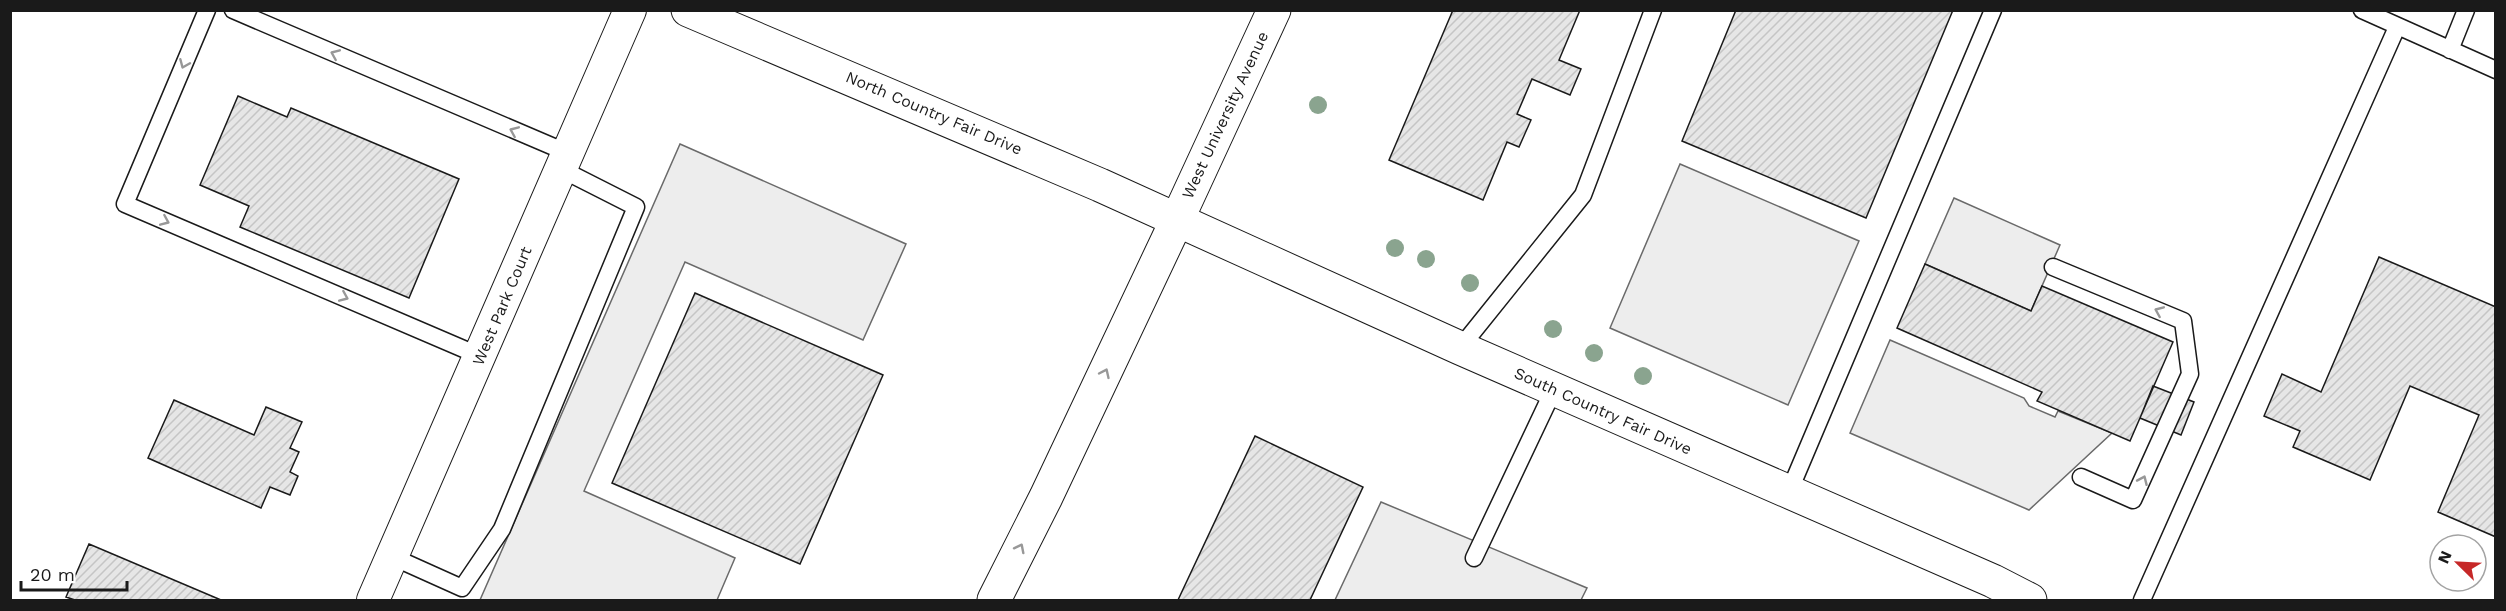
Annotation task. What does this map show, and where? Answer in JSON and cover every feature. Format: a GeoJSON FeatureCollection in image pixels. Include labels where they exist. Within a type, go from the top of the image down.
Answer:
{"type":"FeatureCollection","features":[{"type":"Feature","properties":{"kind":"main road","name":"North Country Fair Drive"},"geometry":{"type":"LineString","coordinates":[[688,10],[892,95],[1177,220]]}},
{"type":"Feature","properties":{"kind":"main road","name":"West University Avenue"},"geometry":{"type":"LineString","coordinates":[[994,600],[1046,497],[1274,10]]}},
{"type":"Feature","properties":{"kind":"main road","name":"South Country Fair Drive"},"geometry":{"type":"LineString","coordinates":[[1177,220],[1460,348],[1994,581],[2030,600]]}},
{"type":"Feature","properties":{"kind":"street","name":"West Park Court"},"geometry":{"type":"LineString","coordinates":[[373,600],[630,10]]}},
{"type":"Feature","properties":{"kind":"lane"},"geometry":{"type":"LineString","coordinates":[[207,10],[125,204],[480,356]]}},
{"type":"Feature","properties":{"kind":"lane"},"geometry":{"type":"LineString","coordinates":[[233,10],[565,161],[636,207],[502,529],[462,588],[393,557]]}},
{"type":"Feature","properties":{"kind":"lane"},"geometry":{"type":"LineString","coordinates":[[1460,348],[1583,195],[1653,10]]}},
{"type":"Feature","properties":{"kind":"lane"},"geometry":{"type":"LineString","coordinates":[[1789,492],[1993,10]]}},
{"type":"Feature","properties":{"kind":"lane"},"geometry":{"type":"LineString","coordinates":[[2362,10],[2496,70]]}},
{"type":"Feature","properties":{"kind":"lane"},"geometry":{"type":"LineString","coordinates":[[2450,50],[2466,10]]}},
{"type":"Feature","properties":{"kind":"lane"},"geometry":{"type":"LineString","coordinates":[[2142,600],[2397,27]]}},
{"type":"Feature","properties":{"kind":"lane"},"geometry":{"type":"LineString","coordinates":[[2053,267],[2183,321],[2190,374],[2133,500],[2081,477]]}},
{"type":"Feature","properties":{"kind":"lane"},"geometry":{"type":"LineString","coordinates":[[1474,558],[1554,389]]}},
{"type":"Feature","properties":{"kind":"shaded area"},"geometry":{"type":"Polygon","coordinates":[[[680,144],[906,244],[863,340],[685,262],[584,491],[735,558],[717,600],[480,600],[680,144]]]}},
{"type":"Feature","properties":{"kind":"shaded area"},"geometry":{"type":"Polygon","coordinates":[[[1680,164],[1859,241],[1788,405],[1610,328],[1680,164]]]}},
{"type":"Feature","properties":{"kind":"shaded area"},"geometry":{"type":"Polygon","coordinates":[[[1954,198],[2060,245],[2031,311],[1925,264],[1954,198]]]}},
{"type":"Feature","properties":{"kind":"shaded area"},"geometry":{"type":"Polygon","coordinates":[[[1890,340],[2024,398],[2029,406],[2055,417],[2058,411],[2112,433],[2029,510],[1850,433],[1890,340]]]}},
{"type":"Feature","properties":{"kind":"shaded area"},"geometry":{"type":"Polygon","coordinates":[[[1381,502],[1587,588],[1581,600],[1335,600],[1381,502]]]}},
{"type":"Feature","properties":{"kind":"building"},"geometry":{"type":"Polygon","coordinates":[[[1453,10],[1580,10],[1559,60],[1581,69],[1570,95],[1532,79],[1517,114],[1531,120],[1519,147],[1507,142],[1483,200],[1389,160],[1453,10]]]}},
{"type":"Feature","properties":{"kind":"building"},"geometry":{"type":"Polygon","coordinates":[[[1736,10],[1953,10],[1866,218],[1682,141],[1736,10]]]}},
{"type":"Feature","properties":{"kind":"building"},"geometry":{"type":"Polygon","coordinates":[[[238,96],[287,117],[291,108],[459,179],[409,298],[240,227],[249,206],[200,185],[238,96]]]}},
{"type":"Feature","properties":{"kind":"building"},"geometry":{"type":"Polygon","coordinates":[[[2379,257],[2496,307],[2496,537],[2438,512],[2479,415],[2410,386],[2370,480],[2293,447],[2300,431],[2264,416],[2282,374],[2321,392],[2379,257]]]}},
{"type":"Feature","properties":{"kind":"building"},"geometry":{"type":"Polygon","coordinates":[[[1925,264],[2031,311],[2042,286],[2173,342],[2130,441],[2037,401],[2042,392],[1897,328],[1925,264]]]}},
{"type":"Feature","properties":{"kind":"building"},"geometry":{"type":"Polygon","coordinates":[[[695,293],[883,375],[800,564],[612,483],[695,293]]]}},
{"type":"Feature","properties":{"kind":"building"},"geometry":{"type":"Polygon","coordinates":[[[2153,386],[2194,402],[2181,435],[2140,418],[2153,386]]]}},
{"type":"Feature","properties":{"kind":"building"},"geometry":{"type":"Polygon","coordinates":[[[174,400],[254,435],[266,407],[302,422],[290,448],[299,452],[290,472],[298,476],[290,495],[270,487],[261,508],[148,458],[174,400]]]}},
{"type":"Feature","properties":{"kind":"building"},"geometry":{"type":"Polygon","coordinates":[[[1255,436],[1363,487],[1310,600],[1178,600],[1255,436]]]}},
{"type":"Feature","properties":{"kind":"building"},"geometry":{"type":"Polygon","coordinates":[[[89,544],[221,600],[75,600],[66,597],[89,544]]]}}]}
